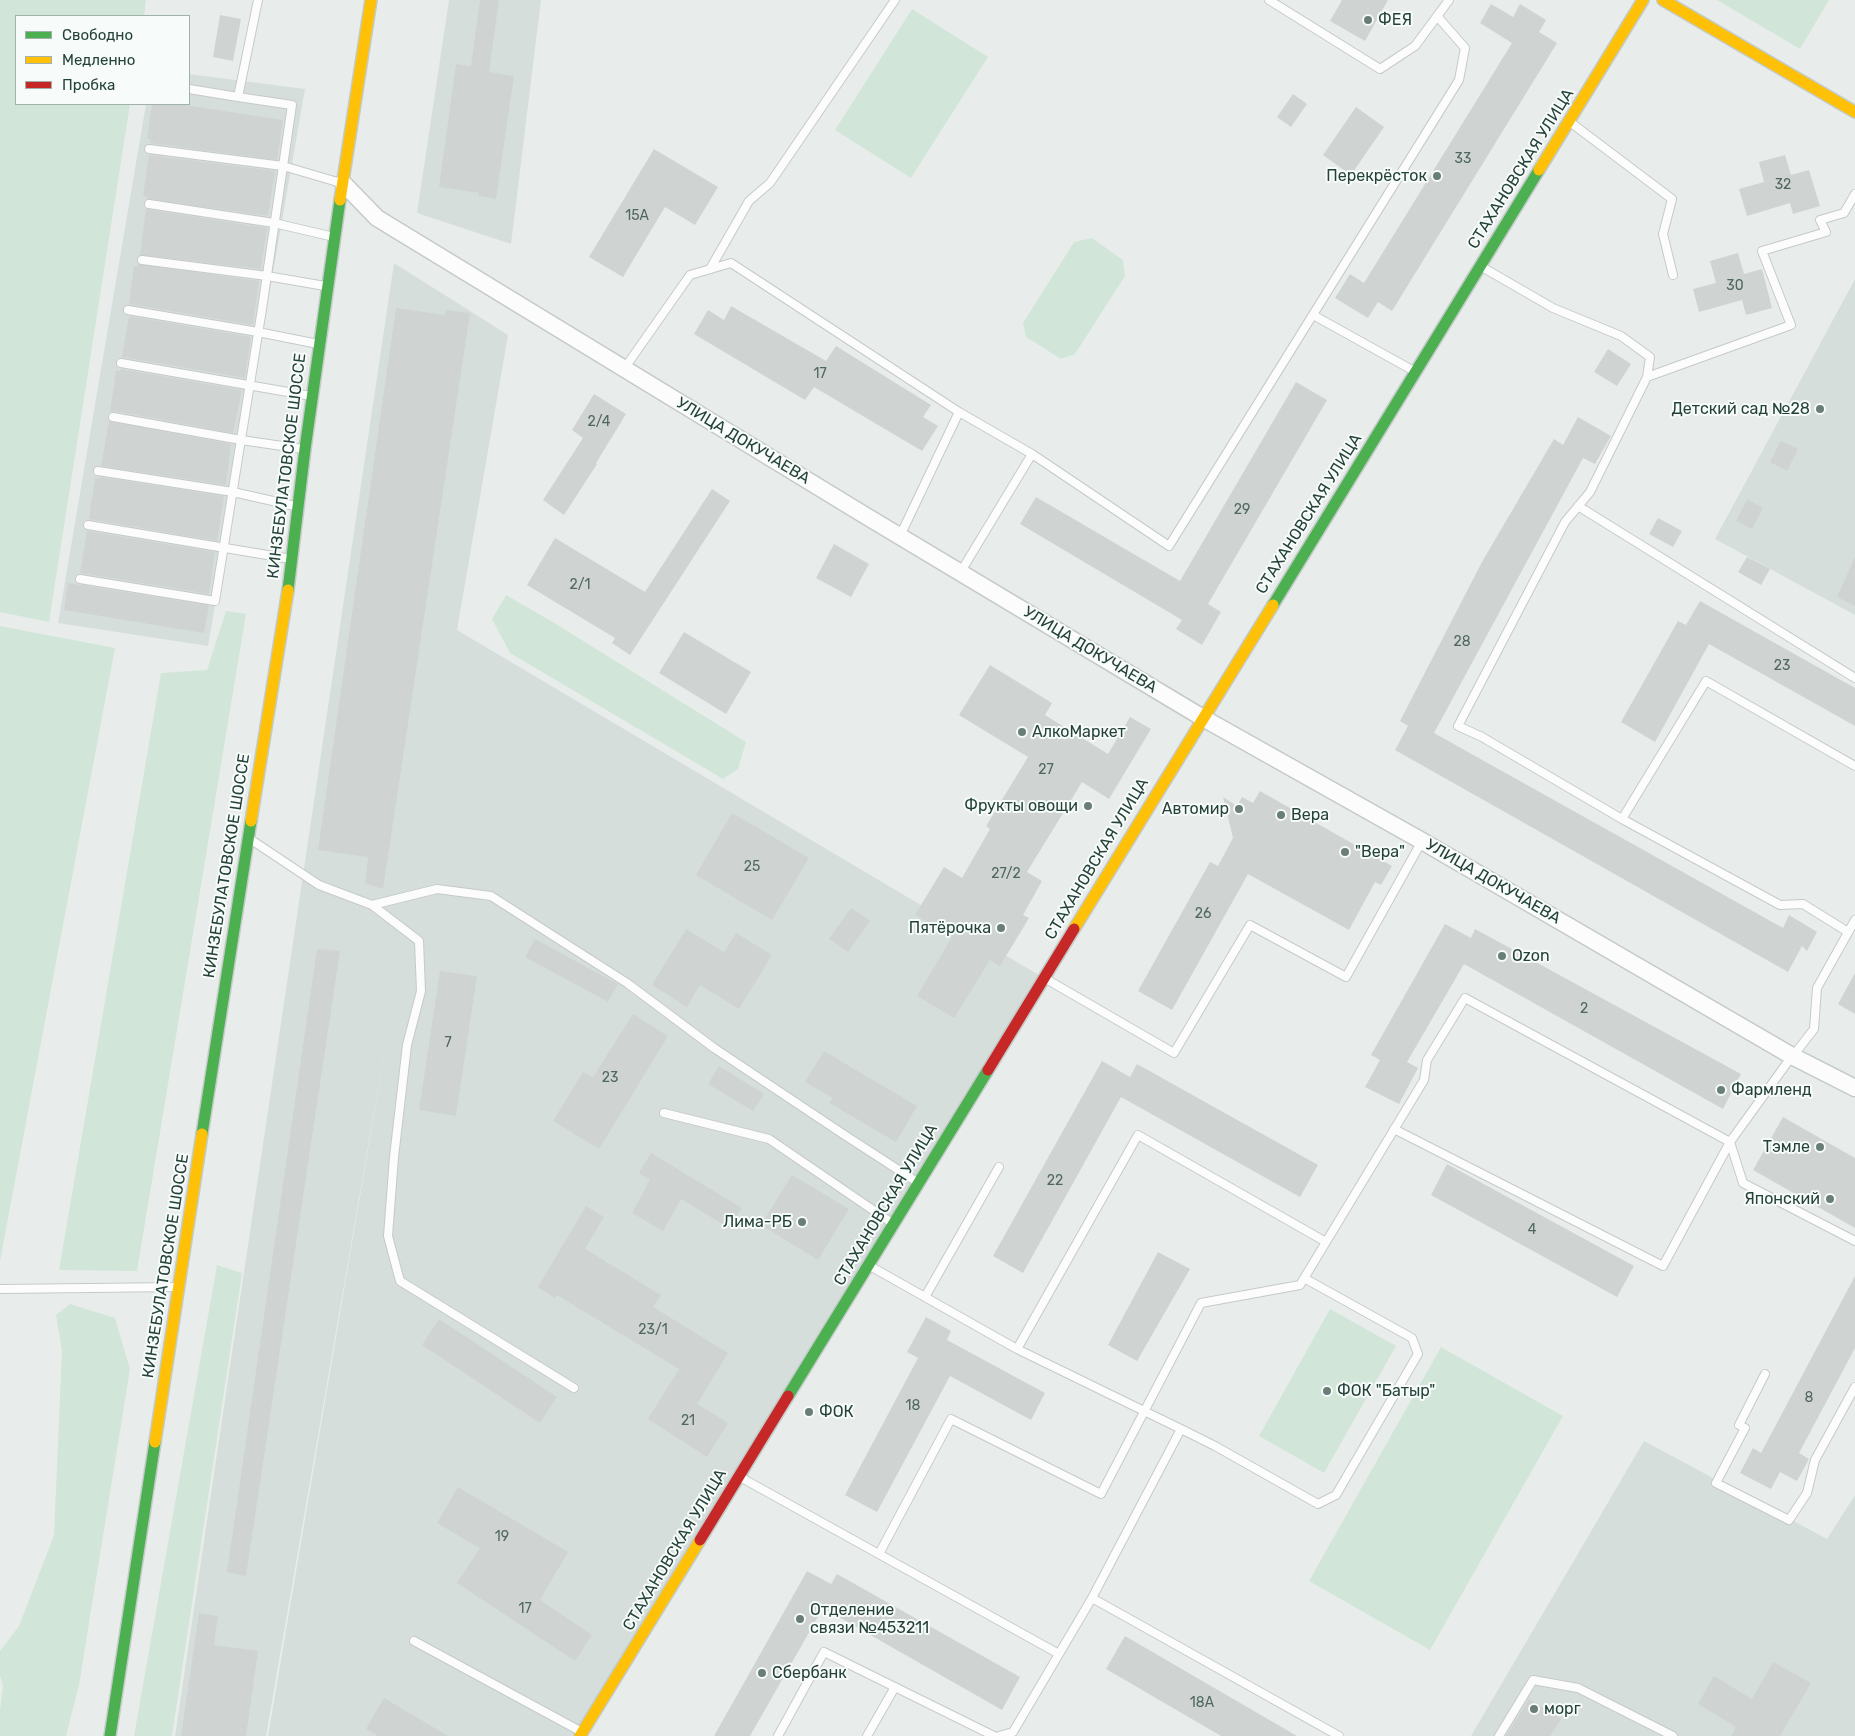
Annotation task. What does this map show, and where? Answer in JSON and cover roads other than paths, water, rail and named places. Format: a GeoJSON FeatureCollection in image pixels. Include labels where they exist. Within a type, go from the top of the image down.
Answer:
{"type":"FeatureCollection","features":[{"type":"Feature","properties":{"kind":"street","name":"КИНЗЕБУЛАТОВСКОЕ ШОССЕ"},"geometry":{"type":"LineString","coordinates":[[110,1736],[248,837],[293,559],[327,286],[371,0]]}},
{"type":"Feature","properties":{"kind":"street","name":"СТАХАНОВСКАЯ УЛИЦА"},"geometry":{"type":"LineString","coordinates":[[584,1735],[739,1476],[1643,0]]}},
{"type":"Feature","properties":{"kind":"street"},"geometry":{"type":"LineString","coordinates":[[1663,0],[1720,35],[1855,112]]}},
{"type":"Feature","properties":{"kind":"street","name":"УЛИЦА ДОКУЧАЕВА"},"geometry":{"type":"LineString","coordinates":[[343,183],[377,218],[960,573],[1203,718],[1422,841],[1792,1056],[1855,1088]]}},
{"type":"Feature","properties":{"kind":"lane"},"geometry":{"type":"LineString","coordinates":[[238,97],[258,0]]}},
{"type":"Feature","properties":{"kind":"lane"},"geometry":{"type":"LineString","coordinates":[[710,270],[750,201],[770,184],[896,0]]}},
{"type":"Feature","properties":{"kind":"lane"},"geometry":{"type":"LineString","coordinates":[[1268,0],[1380,69],[1415,46],[1449,0]]}},
{"type":"Feature","properties":{"kind":"lane"},"geometry":{"type":"LineString","coordinates":[[624,369],[690,275],[731,263],[958,412],[1032,454],[1169,546],[1459,80],[1466,48],[1437,16]]}},
{"type":"Feature","properties":{"kind":"lane"},"geometry":{"type":"LineString","coordinates":[[80,579],[215,601],[250,386],[292,105],[190,89]]}},
{"type":"Feature","properties":{"kind":"lane"},"geometry":{"type":"LineString","coordinates":[[1569,121],[1672,199],[1663,234],[1673,275]]}},
{"type":"Feature","properties":{"kind":"lane"},"geometry":{"type":"LineString","coordinates":[[149,149],[283,166],[343,183]]}},
{"type":"Feature","properties":{"kind":"lane"},"geometry":{"type":"LineString","coordinates":[[1648,377],[1791,325],[1762,251],[1826,232],[1820,220],[1844,213],[1855,194]]}},
{"type":"Feature","properties":{"kind":"lane"},"geometry":{"type":"LineString","coordinates":[[149,204],[274,223],[335,237]]}},
{"type":"Feature","properties":{"kind":"lane"},"geometry":{"type":"LineString","coordinates":[[142,260],[267,276],[327,286]]}},
{"type":"Feature","properties":{"kind":"lane"},"geometry":{"type":"LineString","coordinates":[[1480,266],[1553,308],[1621,336],[1650,357],[1648,377],[1590,492],[1565,522],[1458,726],[1482,737],[1622,819],[1780,905],[1802,904],[1848,932]]}},
{"type":"Feature","properties":{"kind":"lane"},"geometry":{"type":"LineString","coordinates":[[128,310],[258,332],[319,345]]}},
{"type":"Feature","properties":{"kind":"lane"},"geometry":{"type":"LineString","coordinates":[[1313,315],[1415,372]]}},
{"type":"Feature","properties":{"kind":"lane"},"geometry":{"type":"LineString","coordinates":[[121,363],[313,396]]}},
{"type":"Feature","properties":{"kind":"lane"},"geometry":{"type":"LineString","coordinates":[[900,536],[958,412]]}},
{"type":"Feature","properties":{"kind":"lane"},"geometry":{"type":"LineString","coordinates":[[112,417],[241,440],[306,449]]}},
{"type":"Feature","properties":{"kind":"lane"},"geometry":{"type":"LineString","coordinates":[[960,573],[1032,454]]}},
{"type":"Feature","properties":{"kind":"lane"},"geometry":{"type":"LineString","coordinates":[[98,471],[233,492],[299,507]]}},
{"type":"Feature","properties":{"kind":"lane"},"geometry":{"type":"LineString","coordinates":[[1578,506],[1855,678]]}},
{"type":"Feature","properties":{"kind":"lane"},"geometry":{"type":"LineString","coordinates":[[88,525],[293,559]]}},
{"type":"Feature","properties":{"kind":"lane"},"geometry":{"type":"LineString","coordinates":[[1622,819],[1706,681],[1855,766]]}},
{"type":"Feature","properties":{"kind":"lane"},"geometry":{"type":"LineString","coordinates":[[248,837],[319,885],[372,905],[419,941],[421,991],[407,1045],[394,1157],[388,1236],[400,1281],[574,1388]]}},
{"type":"Feature","properties":{"kind":"lane"},"geometry":{"type":"LineString","coordinates":[[1044,978],[1174,1053],[1250,925],[1346,978],[1422,841]]}},
{"type":"Feature","properties":{"kind":"lane"},"geometry":{"type":"LineString","coordinates":[[372,905],[437,889],[491,896],[627,983],[714,1048],[918,1183]]}},
{"type":"Feature","properties":{"kind":"lane"},"geometry":{"type":"LineString","coordinates":[[1394,1129],[1662,1266],[1730,1142],[1792,1056],[1814,1029],[1817,988],[1855,920]]}},
{"type":"Feature","properties":{"kind":"lane"},"geometry":{"type":"LineString","coordinates":[[879,1554],[951,1419],[1101,1494],[1201,1303],[1300,1285],[1424,1080],[1428,1060],[1466,998],[1730,1142],[1743,1183],[1855,1241]]}},
{"type":"Feature","properties":{"kind":"lane"},"geometry":{"type":"LineString","coordinates":[[664,1113],[770,1139],[893,1224]]}},
{"type":"Feature","properties":{"kind":"lane"},"geometry":{"type":"LineString","coordinates":[[1017,1349],[1138,1135],[1326,1242]]}},
{"type":"Feature","properties":{"kind":"lane"},"geometry":{"type":"LineString","coordinates":[[925,1297],[999,1167]]}},
{"type":"Feature","properties":{"kind":"lane"},"geometry":{"type":"LineString","coordinates":[[868,1265],[1017,1349],[1215,1446],[1318,1504],[1336,1495],[1418,1354],[1412,1338],[1304,1278]]}},
{"type":"Feature","properties":{"kind":"lane"},"geometry":{"type":"LineString","coordinates":[[0,1289],[180,1286]]}},
{"type":"Feature","properties":{"kind":"lane"},"geometry":{"type":"LineString","coordinates":[[1765,1374],[1739,1425],[1745,1428],[1716,1483],[1789,1520],[1807,1493],[1816,1460],[1855,1387]]}},
{"type":"Feature","properties":{"kind":"lane"},"geometry":{"type":"LineString","coordinates":[[999,1736],[1013,1732],[1092,1598],[1181,1429]]}},
{"type":"Feature","properties":{"kind":"lane"},"geometry":{"type":"LineString","coordinates":[[739,1476],[1059,1654]]}},
{"type":"Feature","properties":{"kind":"lane"},"geometry":{"type":"LineString","coordinates":[[1092,1598],[1339,1736]]}},
{"type":"Feature","properties":{"kind":"lane"},"geometry":{"type":"LineString","coordinates":[[414,1641],[584,1735]]}},
{"type":"Feature","properties":{"kind":"lane"},"geometry":{"type":"LineString","coordinates":[[778,1736],[824,1652],[994,1736]]}},
{"type":"Feature","properties":{"kind":"lane"},"geometry":{"type":"LineString","coordinates":[[1499,1736],[1533,1680],[1578,1688],[1672,1736]]}},
{"type":"Feature","properties":{"kind":"lane"},"geometry":{"type":"LineString","coordinates":[[867,1736],[894,1687]]}},
{"type":"Feature","properties":{"kind":"place","name":"ФЕЯ"},"geometry":{"type":"Point","coordinates":[1368,20]}},
{"type":"Feature","properties":{"kind":"place","name":"Перекрёсток"},"geometry":{"type":"Point","coordinates":[1437,176]}},
{"type":"Feature","properties":{"kind":"place","name":"Детский сад №28"},"geometry":{"type":"Point","coordinates":[1820,409]}},
{"type":"Feature","properties":{"kind":"place","name":"АлкоМаркет"},"geometry":{"type":"Point","coordinates":[1022,732]}},
{"type":"Feature","properties":{"kind":"place","name":"Фрукты овощи"},"geometry":{"type":"Point","coordinates":[1088,806]}},
{"type":"Feature","properties":{"kind":"place","name":"Автомир"},"geometry":{"type":"Point","coordinates":[1239,809]}},
{"type":"Feature","properties":{"kind":"place","name":"Вера"},"geometry":{"type":"Point","coordinates":[1281,815]}},
{"type":"Feature","properties":{"kind":"place","name":"\"Вера\""},"geometry":{"type":"Point","coordinates":[1345,852]}},
{"type":"Feature","properties":{"kind":"place","name":"Пятёрочка"},"geometry":{"type":"Point","coordinates":[1001,928]}},
{"type":"Feature","properties":{"kind":"place","name":"Ozon"},"geometry":{"type":"Point","coordinates":[1502,956]}},
{"type":"Feature","properties":{"kind":"place","name":"Фармленд"},"geometry":{"type":"Point","coordinates":[1721,1090]}},
{"type":"Feature","properties":{"kind":"place","name":"Тэмле"},"geometry":{"type":"Point","coordinates":[1820,1147]}},
{"type":"Feature","properties":{"kind":"place","name":"Японский"},"geometry":{"type":"Point","coordinates":[1830,1199]}},
{"type":"Feature","properties":{"kind":"place","name":"Лима-РБ"},"geometry":{"type":"Point","coordinates":[802,1222]}},
{"type":"Feature","properties":{"kind":"place","name":"ФОК \"Батыр\""},"geometry":{"type":"Point","coordinates":[1327,1391]}},
{"type":"Feature","properties":{"kind":"place","name":"ФОК"},"geometry":{"type":"Point","coordinates":[809,1412]}},
{"type":"Feature","properties":{"kind":"place","name":"Отделение связи №453211"},"geometry":{"type":"Point","coordinates":[800,1619]}},
{"type":"Feature","properties":{"kind":"place","name":"Сбербанк"},"geometry":{"type":"Point","coordinates":[762,1673]}},
{"type":"Feature","properties":{"kind":"place","name":"морг"},"geometry":{"type":"Point","coordinates":[1534,1709]}}]}
